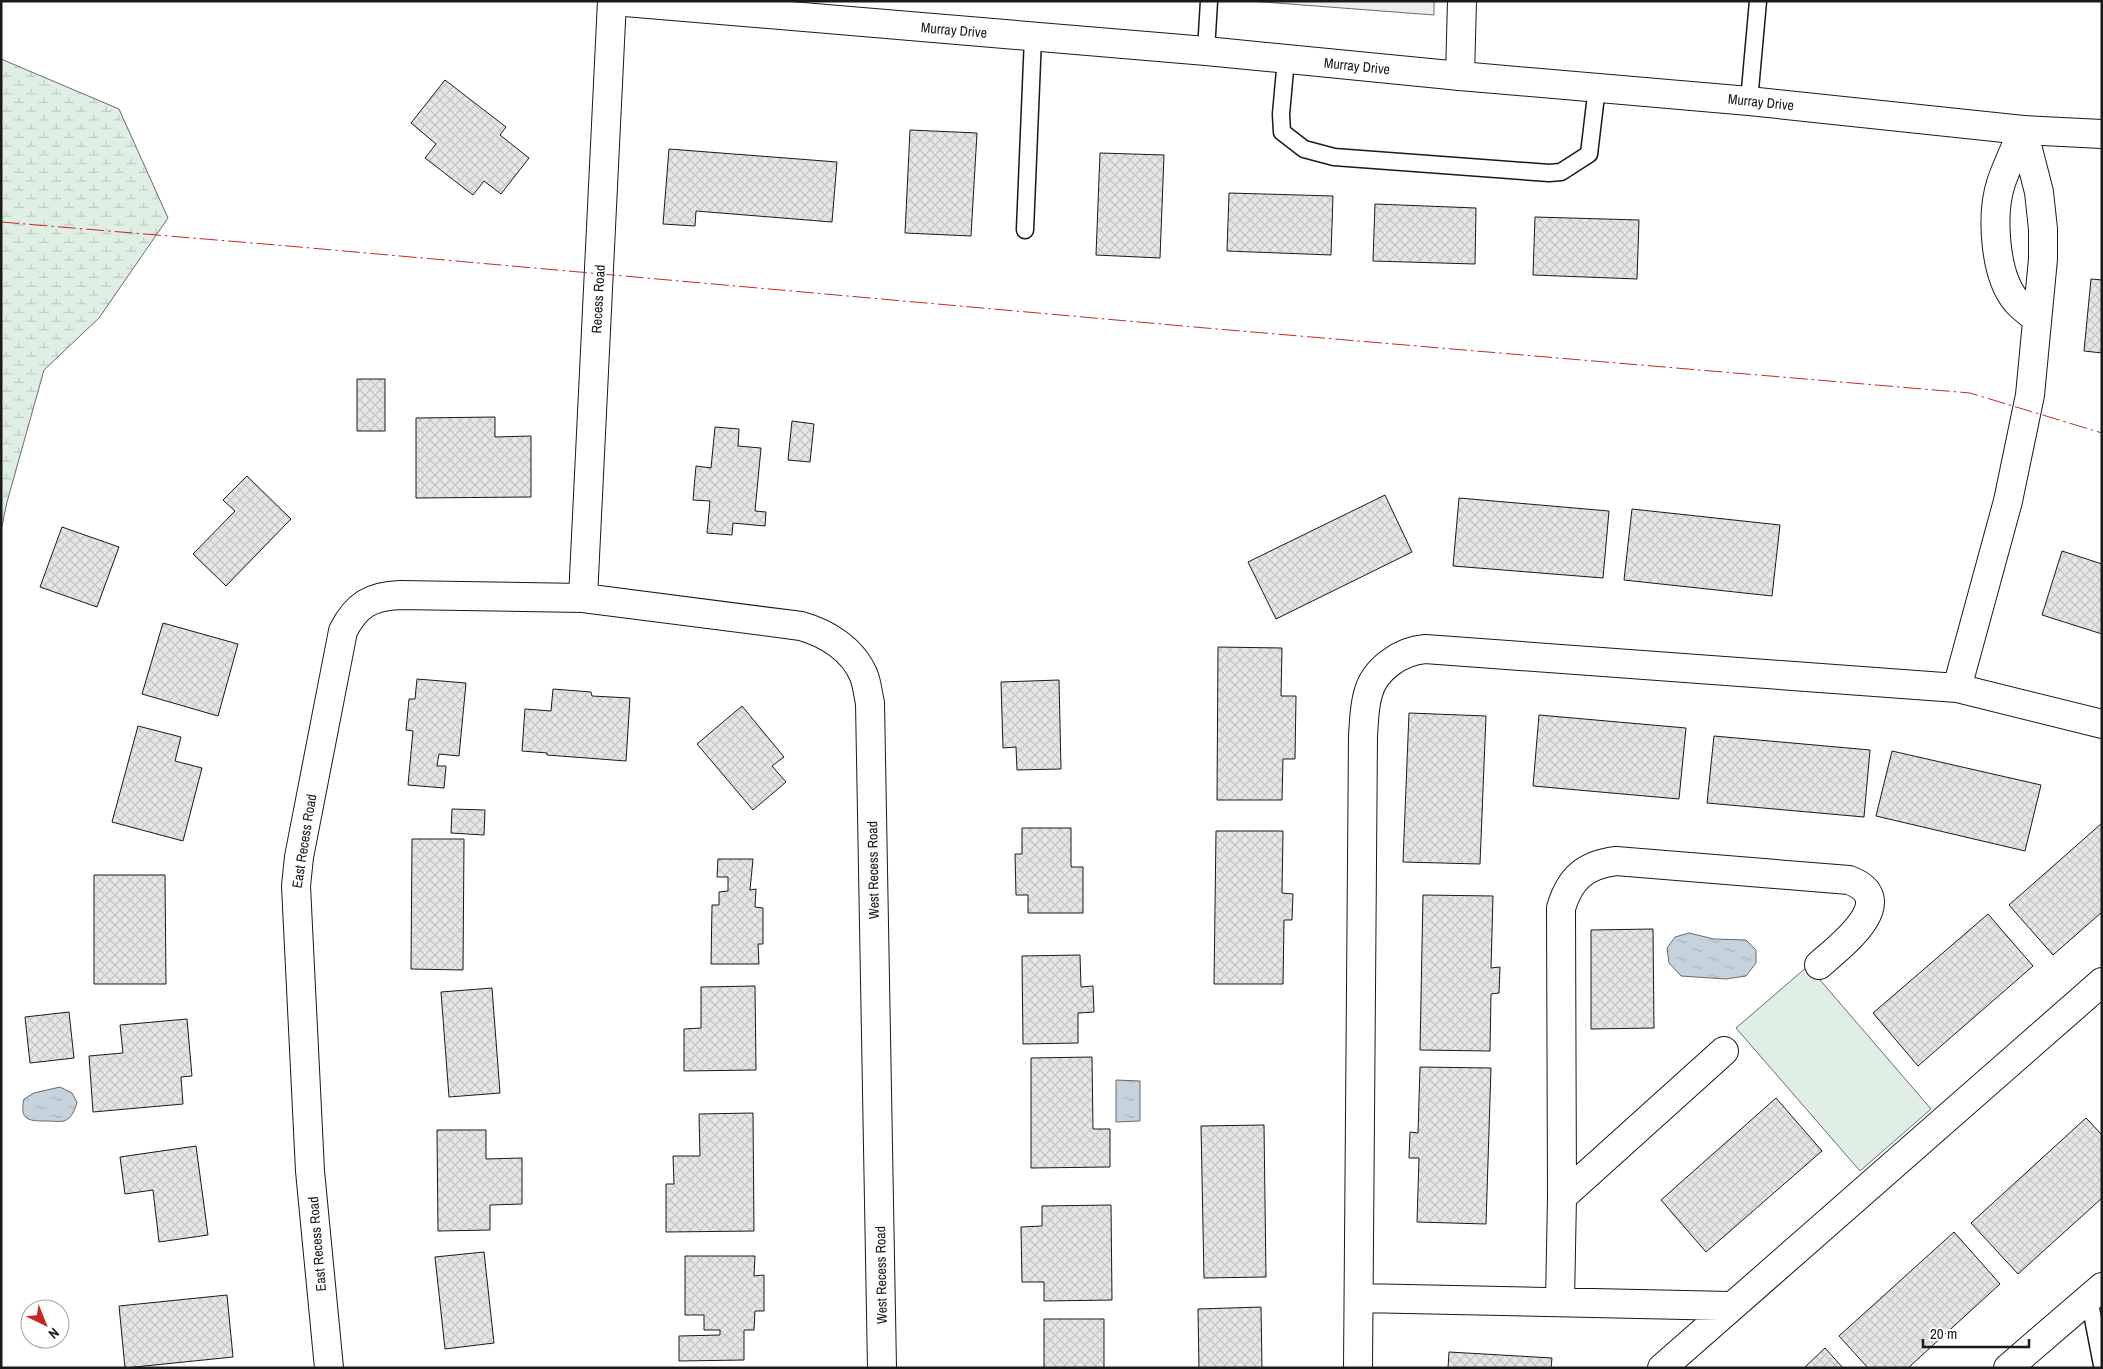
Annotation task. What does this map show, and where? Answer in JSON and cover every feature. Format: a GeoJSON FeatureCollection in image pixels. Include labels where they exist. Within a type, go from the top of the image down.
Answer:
{"type":"FeatureCollection","features":[{"type":"Feature","properties":{"kind":"street","name":"Murray Drive"},"geometry":{"type":"LineString","coordinates":[[612,1],[1206,51],[1460,76],[1749,101],[2023,130],[2102,134]]}},
{"type":"Feature","properties":{"kind":"street","name":"Recess Road"},"geometry":{"type":"LineString","coordinates":[[583,598],[612,1]]}},
{"type":"Feature","properties":{"kind":"street"},"geometry":{"type":"LineString","coordinates":[[1460,76],[1462,1]]}},
{"type":"Feature","properties":{"kind":"street"},"geometry":{"type":"LineString","coordinates":[[2023,130],[1999,192],[1996,216],[1997,242],[2003,276],[2008,290],[2017,302],[2037,319]]}},
{"type":"Feature","properties":{"kind":"street"},"geometry":{"type":"LineString","coordinates":[[1957,688],[2008,500],[2030,395],[2043,259],[2043,229],[2039,192],[2023,130]]}},
{"type":"Feature","properties":{"kind":"street","name":"East Recess Road"},"geometry":{"type":"LineString","coordinates":[[329,1368],[310,1171],[296,900],[299,857],[343,631],[350,617],[362,606],[374,598],[386,595],[583,598]]}},
{"type":"Feature","properties":{"kind":"street","name":"West Recess Road"},"geometry":{"type":"LineString","coordinates":[[583,598],[801,626],[820,632],[833,639],[849,654],[864,675],[870,703],[882,1368]]}},
{"type":"Feature","properties":{"kind":"street"},"geometry":{"type":"LineString","coordinates":[[1358,1368],[1363,736],[1367,695],[1376,676],[1383,669],[1394,660],[1409,652],[1426,649],[1957,688],[2102,724]]}},
{"type":"Feature","properties":{"kind":"street"},"geometry":{"type":"LineString","coordinates":[[1560,1302],[1562,1197],[1561,908],[1570,886],[1580,874],[1594,865],[1616,861],[1856,883],[1867,893],[1869,900],[1870,906],[1865,922],[1819,965]]}},
{"type":"Feature","properties":{"kind":"street"},"geometry":{"type":"LineString","coordinates":[[1662,1368],[1730,1306],[2102,982]]}},
{"type":"Feature","properties":{"kind":"street"},"geometry":{"type":"LineString","coordinates":[[1562,1197],[1724,1051]]}},
{"type":"Feature","properties":{"kind":"street"},"geometry":{"type":"LineString","coordinates":[[2008,1368],[2095,1292]]}},
{"type":"Feature","properties":{"kind":"street"},"geometry":{"type":"LineString","coordinates":[[1359,1298],[1730,1306]]}},
{"type":"Feature","properties":{"kind":"lane"},"geometry":{"type":"LineString","coordinates":[[1206,51],[1209,1]]}},
{"type":"Feature","properties":{"kind":"lane"},"geometry":{"type":"LineString","coordinates":[[1749,101],[1758,1]]}},
{"type":"Feature","properties":{"kind":"lane"},"geometry":{"type":"LineString","coordinates":[[1025,230],[1033,37]]}},
{"type":"Feature","properties":{"kind":"lane"},"geometry":{"type":"LineString","coordinates":[[1286,59],[1281,114],[1282,132],[1304,149],[1334,157],[1549,173],[1561,172],[1589,154],[1597,88]]}},
{"type":"Feature","properties":{"kind":"lane"},"geometry":{"type":"LineString","coordinates":[[2095,1292],[2102,1365]]}},
{"type":"Feature","properties":{"kind":"green space"},"geometry":{"type":"Polygon","coordinates":[[[1,59],[119,109],[168,218],[99,318],[44,370],[7,502],[1,531],[1,59]]]}},
{"type":"Feature","properties":{"kind":"green space"},"geometry":{"type":"Polygon","coordinates":[[[1808,966],[1931,1109],[1860,1171],[1736,1028],[1808,966]]]}},
{"type":"Feature","properties":{"kind":"shaded area"},"geometry":{"type":"Polygon","coordinates":[[[1250,1],[1434,1],[1434,15],[1250,1]]]}},
{"type":"Feature","properties":{"kind":"water"},"geometry":{"type":"Polygon","coordinates":[[[1689,933],[1714,939],[1746,940],[1756,950],[1756,963],[1746,976],[1726,979],[1681,976],[1669,963],[1667,948],[1675,937],[1689,933]]]}},
{"type":"Feature","properties":{"kind":"water"},"geometry":{"type":"Polygon","coordinates":[[[1116,1080],[1140,1081],[1140,1121],[1116,1122],[1116,1080]]]}},
{"type":"Feature","properties":{"kind":"water"},"geometry":{"type":"Polygon","coordinates":[[[60,1087],[72,1093],[77,1102],[69,1118],[64,1121],[41,1121],[31,1120],[24,1116],[24,1099],[34,1093],[60,1087]]]}},
{"type":"Feature","properties":{"kind":"building"},"geometry":{"type":"Polygon","coordinates":[[[445,80],[506,127],[500,135],[529,158],[501,194],[484,181],[473,195],[425,158],[436,144],[411,123],[445,80]]]}},
{"type":"Feature","properties":{"kind":"building"},"geometry":{"type":"Polygon","coordinates":[[[910,130],[977,133],[971,236],[905,233],[910,130]]]}},
{"type":"Feature","properties":{"kind":"building"},"geometry":{"type":"Polygon","coordinates":[[[669,149],[837,162],[832,222],[696,211],[695,226],[663,224],[669,149]]]}},
{"type":"Feature","properties":{"kind":"building"},"geometry":{"type":"Polygon","coordinates":[[[1100,153],[1164,155],[1160,258],[1096,255],[1100,153]]]}},
{"type":"Feature","properties":{"kind":"building"},"geometry":{"type":"Polygon","coordinates":[[[1229,193],[1333,196],[1331,255],[1227,251],[1229,193]]]}},
{"type":"Feature","properties":{"kind":"building"},"geometry":{"type":"Polygon","coordinates":[[[1375,204],[1476,208],[1475,264],[1373,261],[1375,204]]]}},
{"type":"Feature","properties":{"kind":"building"},"geometry":{"type":"Polygon","coordinates":[[[1535,217],[1639,220],[1637,279],[1533,275],[1535,217]]]}},
{"type":"Feature","properties":{"kind":"building"},"geometry":{"type":"Polygon","coordinates":[[[2091,279],[2102,280],[2102,353],[2084,351],[2091,279]]]}},
{"type":"Feature","properties":{"kind":"building"},"geometry":{"type":"Polygon","coordinates":[[[357,379],[385,379],[385,431],[357,431],[357,379]]]}},
{"type":"Feature","properties":{"kind":"building"},"geometry":{"type":"Polygon","coordinates":[[[495,417],[495,437],[531,436],[531,497],[416,498],[416,418],[495,417]]]}},
{"type":"Feature","properties":{"kind":"building"},"geometry":{"type":"Polygon","coordinates":[[[792,421],[814,424],[810,462],[788,460],[792,421]]]}},
{"type":"Feature","properties":{"kind":"building"},"geometry":{"type":"Polygon","coordinates":[[[715,427],[739,429],[738,446],[761,448],[755,511],[766,512],[765,526],[733,523],[732,535],[707,533],[710,501],[693,500],[696,466],[711,468],[715,427]]]}},
{"type":"Feature","properties":{"kind":"building"},"geometry":{"type":"Polygon","coordinates":[[[247,476],[291,519],[226,586],[193,554],[235,511],[223,500],[247,476]]]}},
{"type":"Feature","properties":{"kind":"building"},"geometry":{"type":"Polygon","coordinates":[[[1385,495],[1412,552],[1276,619],[1248,562],[1385,495]]]}},
{"type":"Feature","properties":{"kind":"building"},"geometry":{"type":"Polygon","coordinates":[[[1459,498],[1609,511],[1603,578],[1453,566],[1459,498]]]}},
{"type":"Feature","properties":{"kind":"building"},"geometry":{"type":"Polygon","coordinates":[[[1632,509],[1780,525],[1772,596],[1624,580],[1632,509]]]}},
{"type":"Feature","properties":{"kind":"building"},"geometry":{"type":"Polygon","coordinates":[[[62,527],[119,547],[97,607],[40,587],[62,527]]]}},
{"type":"Feature","properties":{"kind":"building"},"geometry":{"type":"Polygon","coordinates":[[[2062,551],[2102,564],[2102,634],[2042,615],[2062,551]]]}},
{"type":"Feature","properties":{"kind":"building"},"geometry":{"type":"Polygon","coordinates":[[[163,623],[238,644],[218,716],[142,694],[163,623]]]}},
{"type":"Feature","properties":{"kind":"building"},"geometry":{"type":"Polygon","coordinates":[[[1218,647],[1282,648],[1281,696],[1296,696],[1295,759],[1283,759],[1282,800],[1217,800],[1218,647]]]}},
{"type":"Feature","properties":{"kind":"building"},"geometry":{"type":"Polygon","coordinates":[[[417,679],[466,683],[459,756],[439,754],[437,766],[446,766],[444,788],[408,785],[413,731],[406,730],[409,699],[415,699],[417,679]]]}},
{"type":"Feature","properties":{"kind":"building"},"geometry":{"type":"Polygon","coordinates":[[[1059,680],[1061,769],[1017,770],[1016,747],[1003,748],[1001,682],[1059,680]]]}},
{"type":"Feature","properties":{"kind":"building"},"geometry":{"type":"Polygon","coordinates":[[[553,689],[591,692],[592,696],[630,698],[626,761],[547,755],[547,753],[522,751],[525,709],[551,711],[553,689]]]}},
{"type":"Feature","properties":{"kind":"building"},"geometry":{"type":"Polygon","coordinates":[[[742,706],[784,757],[772,766],[786,782],[753,810],[697,744],[742,706]]]}},
{"type":"Feature","properties":{"kind":"building"},"geometry":{"type":"Polygon","coordinates":[[[1409,713],[1486,716],[1480,864],[1403,862],[1409,713]]]}},
{"type":"Feature","properties":{"kind":"building"},"geometry":{"type":"Polygon","coordinates":[[[1539,715],[1686,728],[1679,799],[1533,786],[1539,715]]]}},
{"type":"Feature","properties":{"kind":"building"},"geometry":{"type":"Polygon","coordinates":[[[138,726],[181,737],[175,761],[202,768],[183,841],[112,822],[138,726]]]}},
{"type":"Feature","properties":{"kind":"building"},"geometry":{"type":"Polygon","coordinates":[[[1714,736],[1870,750],[1864,817],[1707,803],[1714,736]]]}},
{"type":"Feature","properties":{"kind":"building"},"geometry":{"type":"Polygon","coordinates":[[[1892,751],[2041,785],[2025,851],[1876,816],[1892,751]]]}},
{"type":"Feature","properties":{"kind":"building"},"geometry":{"type":"Polygon","coordinates":[[[452,809],[485,810],[484,835],[451,833],[452,809]]]}},
{"type":"Feature","properties":{"kind":"building"},"geometry":{"type":"Polygon","coordinates":[[[2102,823],[2102,912],[2053,955],[2009,905],[2102,823]]]}},
{"type":"Feature","properties":{"kind":"building"},"geometry":{"type":"Polygon","coordinates":[[[1022,828],[1071,828],[1071,867],[1083,867],[1083,913],[1028,913],[1028,895],[1016,895],[1015,854],[1022,854],[1022,828]]]}},
{"type":"Feature","properties":{"kind":"building"},"geometry":{"type":"Polygon","coordinates":[[[1216,831],[1283,831],[1282,893],[1293,894],[1292,920],[1284,920],[1283,984],[1214,984],[1216,831]]]}},
{"type":"Feature","properties":{"kind":"building"},"geometry":{"type":"Polygon","coordinates":[[[412,839],[464,839],[463,970],[411,969],[412,839]]]}},
{"type":"Feature","properties":{"kind":"building"},"geometry":{"type":"Polygon","coordinates":[[[718,859],[753,859],[750,890],[756,889],[755,907],[763,908],[763,944],[758,944],[759,964],[711,964],[712,905],[719,905],[719,892],[728,891],[728,877],[717,877],[718,859]]]}},
{"type":"Feature","properties":{"kind":"building"},"geometry":{"type":"Polygon","coordinates":[[[94,875],[165,875],[166,984],[94,984],[94,875]]]}},
{"type":"Feature","properties":{"kind":"building"},"geometry":{"type":"Polygon","coordinates":[[[1423,895],[1493,896],[1491,968],[1500,967],[1499,993],[1491,994],[1490,1051],[1420,1050],[1423,895]]]}},
{"type":"Feature","properties":{"kind":"building"},"geometry":{"type":"Polygon","coordinates":[[[1988,914],[2033,966],[1918,1066],[1873,1013],[1988,914]]]}},
{"type":"Feature","properties":{"kind":"building"},"geometry":{"type":"Polygon","coordinates":[[[1653,929],[1654,1028],[1591,1029],[1591,930],[1653,929]]]}},
{"type":"Feature","properties":{"kind":"building"},"geometry":{"type":"Polygon","coordinates":[[[1080,955],[1081,987],[1093,986],[1094,1012],[1078,1013],[1078,1043],[1023,1044],[1022,956],[1080,955]]]}},
{"type":"Feature","properties":{"kind":"building"},"geometry":{"type":"Polygon","coordinates":[[[755,986],[756,1070],[684,1071],[684,1029],[701,1028],[701,987],[755,986]]]}},
{"type":"Feature","properties":{"kind":"building"},"geometry":{"type":"Polygon","coordinates":[[[492,988],[500,1093],[449,1097],[441,992],[492,988]]]}},
{"type":"Feature","properties":{"kind":"building"},"geometry":{"type":"Polygon","coordinates":[[[69,1012],[74,1058],[30,1063],[25,1017],[69,1012]]]}},
{"type":"Feature","properties":{"kind":"building"},"geometry":{"type":"Polygon","coordinates":[[[187,1019],[192,1076],[181,1077],[183,1104],[93,1112],[89,1056],[123,1053],[120,1025],[187,1019]]]}},
{"type":"Feature","properties":{"kind":"building"},"geometry":{"type":"Polygon","coordinates":[[[1092,1057],[1093,1129],[1110,1129],[1110,1167],[1031,1168],[1031,1058],[1092,1057]]]}},
{"type":"Feature","properties":{"kind":"building"},"geometry":{"type":"Polygon","coordinates":[[[1420,1067],[1491,1068],[1486,1224],[1417,1222],[1419,1158],[1409,1158],[1410,1132],[1418,1133],[1420,1067]]]}},
{"type":"Feature","properties":{"kind":"building"},"geometry":{"type":"Polygon","coordinates":[[[1776,1098],[1822,1151],[1706,1252],[1661,1200],[1776,1098]]]}},
{"type":"Feature","properties":{"kind":"building"},"geometry":{"type":"Polygon","coordinates":[[[753,1113],[754,1231],[666,1232],[666,1184],[674,1184],[673,1156],[700,1156],[699,1114],[753,1113]]]}},
{"type":"Feature","properties":{"kind":"building"},"geometry":{"type":"Polygon","coordinates":[[[2086,1118],[2102,1135],[2102,1198],[2018,1274],[1971,1223],[2086,1118]]]}},
{"type":"Feature","properties":{"kind":"building"},"geometry":{"type":"Polygon","coordinates":[[[1264,1125],[1266,1277],[1204,1278],[1201,1126],[1264,1125]]]}},
{"type":"Feature","properties":{"kind":"building"},"geometry":{"type":"Polygon","coordinates":[[[437,1130],[486,1130],[486,1159],[522,1158],[522,1204],[490,1205],[490,1230],[438,1231],[437,1130]]]}},
{"type":"Feature","properties":{"kind":"building"},"geometry":{"type":"Polygon","coordinates":[[[196,1146],[208,1235],[159,1242],[153,1190],[125,1194],[120,1157],[196,1146]]]}},
{"type":"Feature","properties":{"kind":"building"},"geometry":{"type":"Polygon","coordinates":[[[1111,1205],[1112,1300],[1044,1301],[1044,1282],[1022,1282],[1021,1227],[1042,1226],[1042,1206],[1111,1205]]]}},
{"type":"Feature","properties":{"kind":"building"},"geometry":{"type":"Polygon","coordinates":[[[1954,1232],[2000,1284],[1908,1368],[1868,1368],[1839,1336],[1954,1232]]]}},
{"type":"Feature","properties":{"kind":"building"},"geometry":{"type":"Polygon","coordinates":[[[484,1252],[494,1343],[445,1349],[435,1257],[484,1252]]]}},
{"type":"Feature","properties":{"kind":"building"},"geometry":{"type":"Polygon","coordinates":[[[685,1256],[755,1256],[754,1276],[764,1275],[764,1311],[755,1311],[754,1330],[744,1330],[744,1360],[679,1361],[679,1336],[720,1335],[720,1330],[704,1330],[704,1315],[685,1315],[685,1256]]]}},
{"type":"Feature","properties":{"kind":"building"},"geometry":{"type":"Polygon","coordinates":[[[227,1295],[233,1357],[125,1368],[119,1306],[227,1295]]]}},
{"type":"Feature","properties":{"kind":"building"},"geometry":{"type":"Polygon","coordinates":[[[1261,1307],[1262,1368],[1199,1368],[1198,1309],[1261,1307]]]}},
{"type":"Feature","properties":{"kind":"building"},"geometry":{"type":"Polygon","coordinates":[[[1044,1319],[1104,1319],[1104,1368],[1044,1368],[1044,1319]]]}},
{"type":"Feature","properties":{"kind":"building"},"geometry":{"type":"Polygon","coordinates":[[[1825,1348],[1843,1368],[1804,1368],[1825,1348]]]}},
{"type":"Feature","properties":{"kind":"building"},"geometry":{"type":"Polygon","coordinates":[[[1449,1352],[1552,1358],[1551,1368],[1448,1368],[1449,1352]]]}},
{"type":"Feature","properties":{"kind":"power"},"geometry":{"type":"LineString","coordinates":[[1,222],[1970,393],[2102,433]]}}]}
